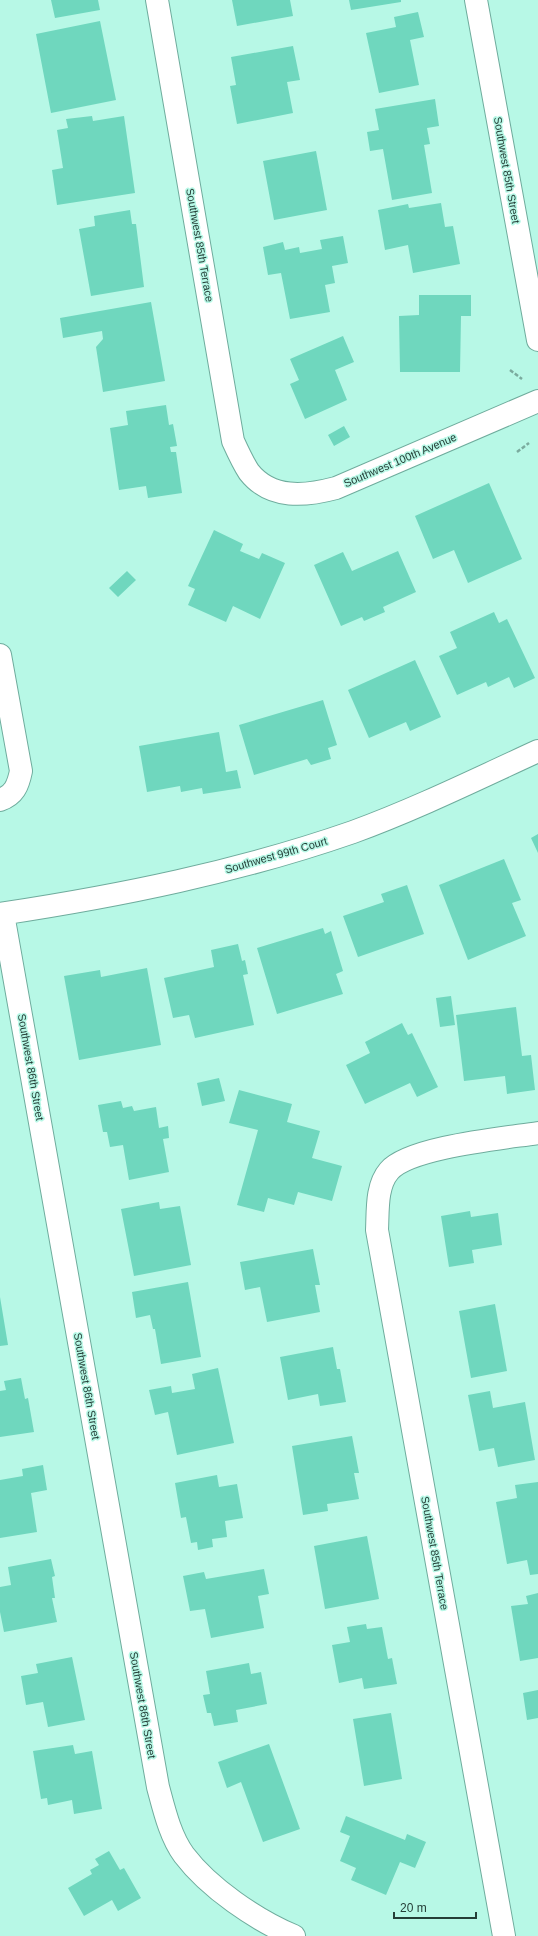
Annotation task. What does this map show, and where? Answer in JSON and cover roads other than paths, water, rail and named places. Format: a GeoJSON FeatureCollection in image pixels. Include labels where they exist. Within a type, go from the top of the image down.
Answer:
{"type":"FeatureCollection","features":[{"type":"Feature","properties":{"kind":"street","name":"Southwest 85th Terrace"},"geometry":{"type":"LineString","coordinates":[[157,0],[233,441],[250,472],[259,482]]}},
{"type":"Feature","properties":{"kind":"street","name":"Southwest 85th Street"},"geometry":{"type":"LineString","coordinates":[[476,0],[538,340]]}},
{"type":"Feature","properties":{"kind":"street","name":"Southwest 100th Avenue"},"geometry":{"type":"LineString","coordinates":[[259,482],[276,491],[295,495],[315,493],[336,488],[538,401]]}},
{"type":"Feature","properties":{"kind":"street"},"geometry":{"type":"LineString","coordinates":[[0,654],[21,771],[19,784],[15,791],[6,798],[0,800]]}},
{"type":"Feature","properties":{"kind":"street","name":"Southwest 99th Court"},"geometry":{"type":"LineString","coordinates":[[2,914],[104,896],[233,868],[270,858],[354,831],[403,813],[538,751]]}},
{"type":"Feature","properties":{"kind":"street","name":"Southwest 86th Street"},"geometry":{"type":"LineString","coordinates":[[2,914],[158,1787],[169,1824],[183,1854],[204,1876],[229,1897],[259,1917],[294,1936]]}},
{"type":"Feature","properties":{"kind":"street","name":"Southwest 85th Terrace"},"geometry":{"type":"LineString","coordinates":[[504,1936],[377,1230],[381,1186],[389,1170],[406,1160],[435,1151],[538,1133]]}}]}
